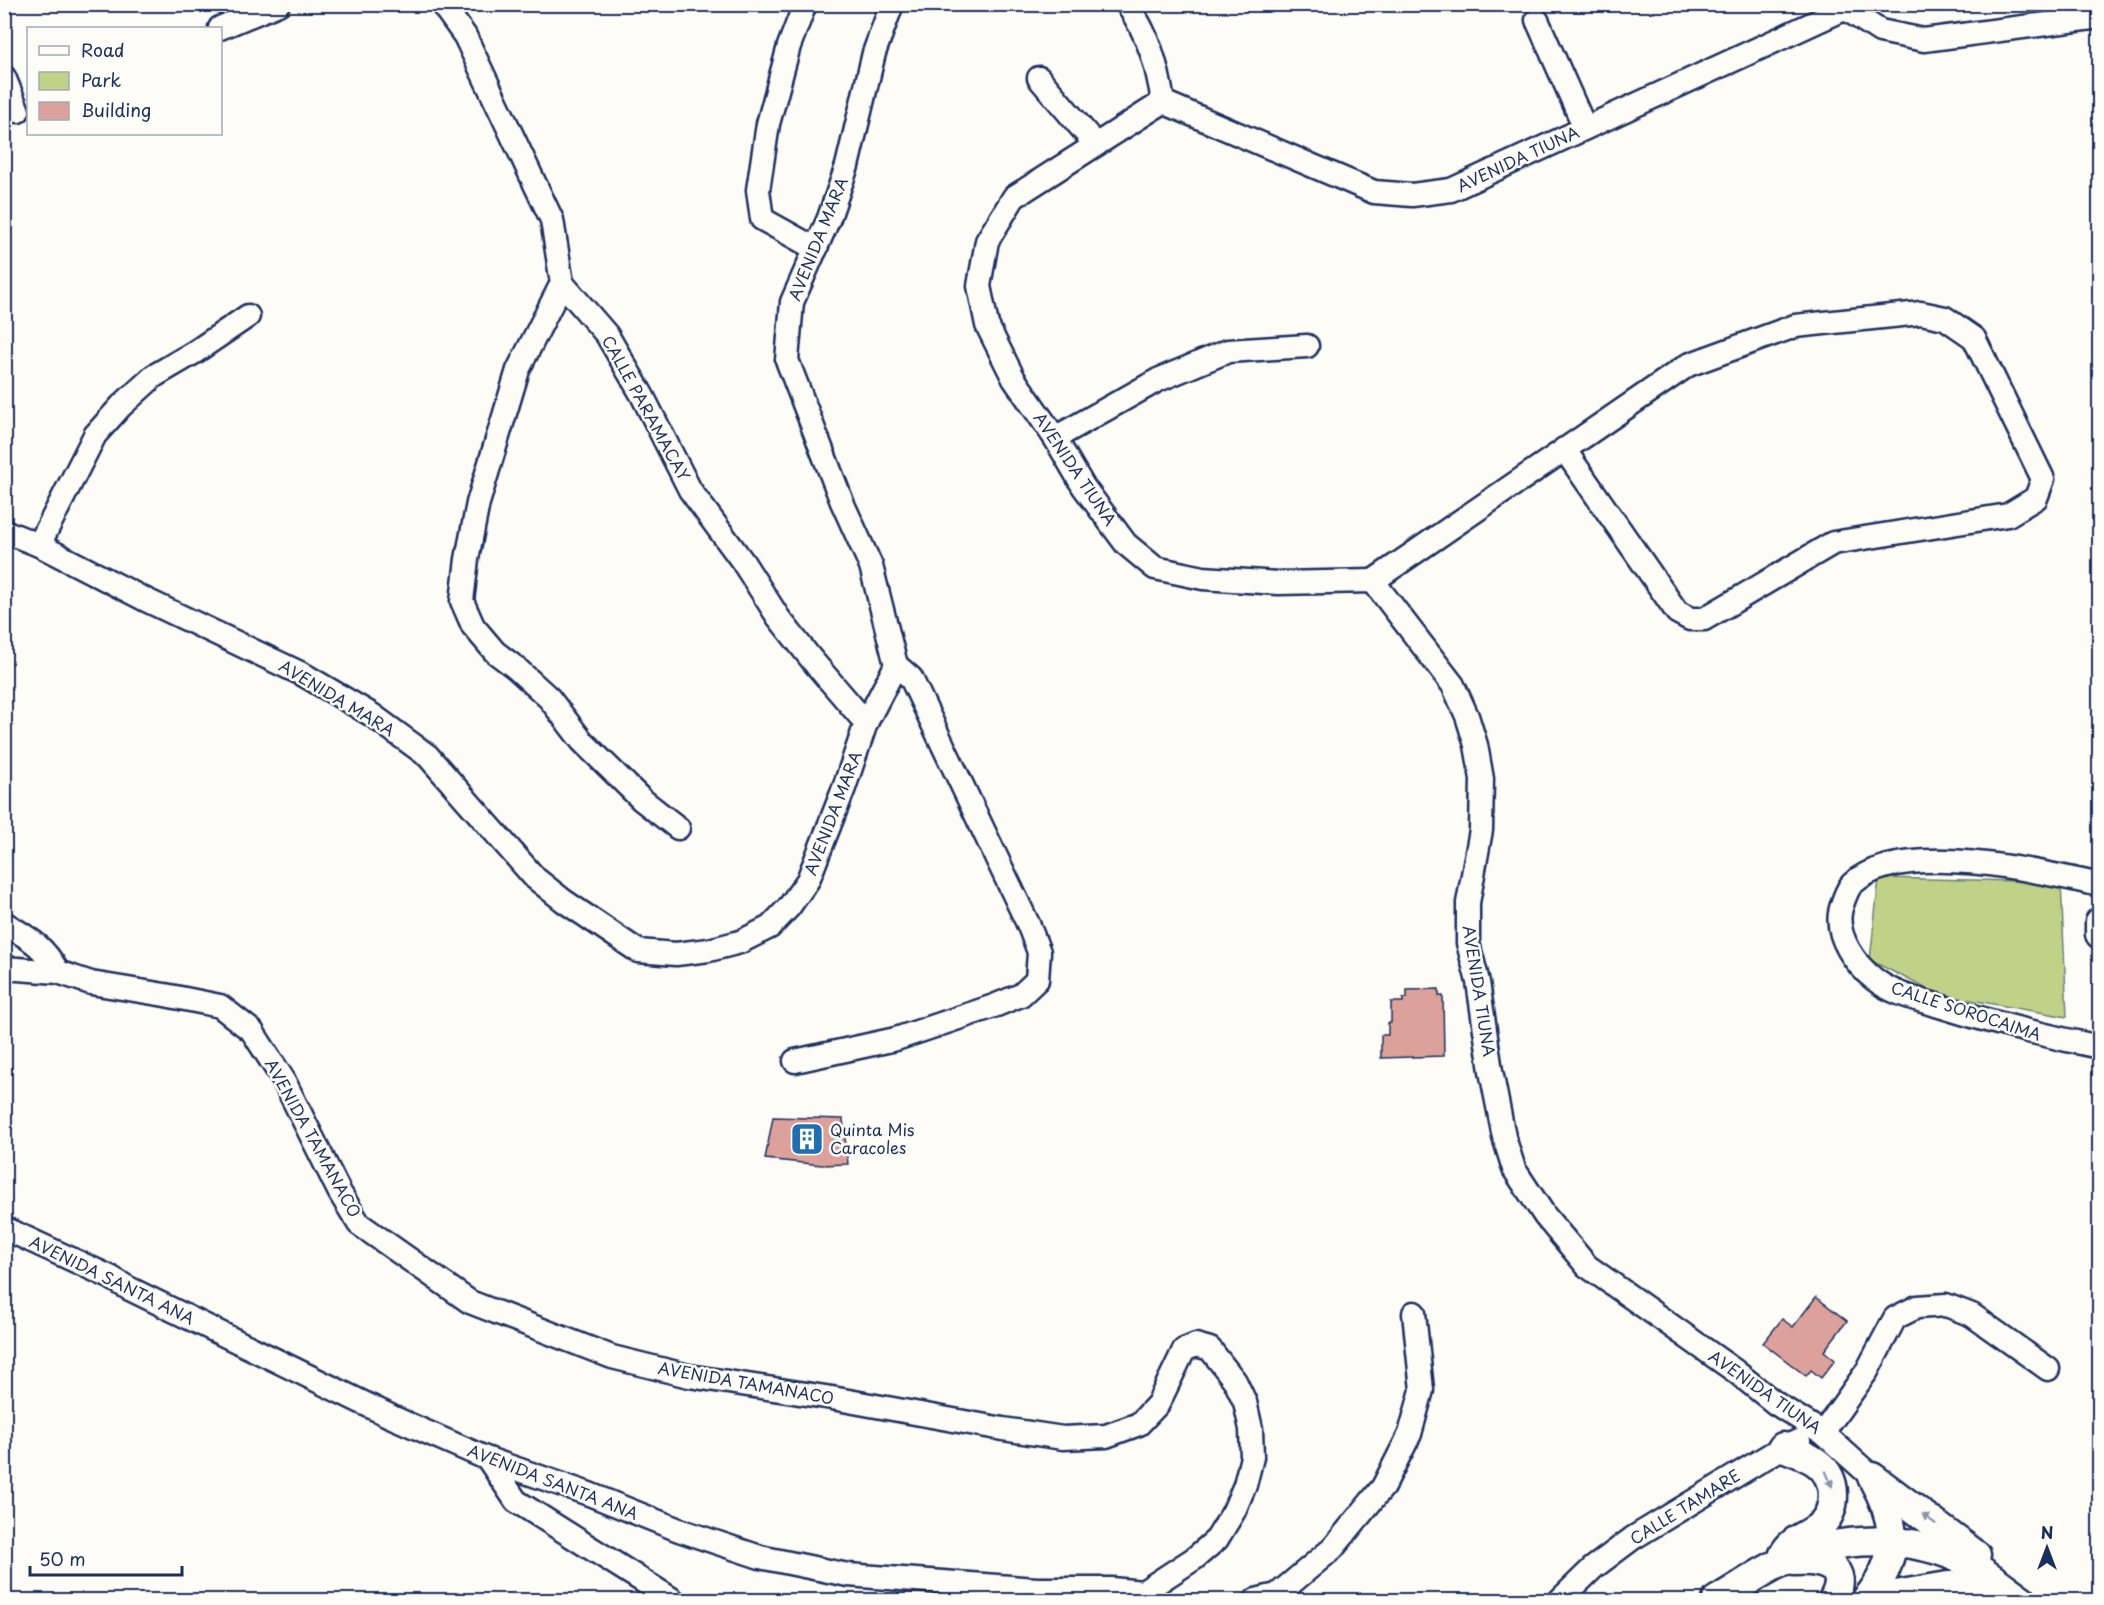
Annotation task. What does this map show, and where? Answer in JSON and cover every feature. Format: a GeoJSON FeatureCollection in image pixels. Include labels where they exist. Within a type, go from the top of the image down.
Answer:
{"type":"FeatureCollection","features":[{"type":"Feature","properties":{"kind":"street"},"geometry":{"type":"LineString","coordinates":[[222,27],[278,4]]}},
{"type":"Feature","properties":{"kind":"street"},"geometry":{"type":"LineString","coordinates":[[442,4],[465,36],[552,220],[562,283],[518,370],[478,503],[467,559],[462,602],[472,626],[495,652],[549,698],[582,741],[641,799],[678,828]]}},
{"type":"Feature","properties":{"kind":"street"},"geometry":{"type":"LineString","coordinates":[[805,4],[789,46],[768,124],[758,190],[762,219],[816,249]]}},
{"type":"Feature","properties":{"kind":"street","name":"AVENIDA MARA"},"geometry":{"type":"LineString","coordinates":[[4,531],[39,545],[144,599],[304,675],[372,715],[428,756],[535,878],[564,902],[638,951],[676,954],[709,950],[740,942],[770,927],[789,907],[808,880],[844,788],[866,723],[896,665],[871,566],[842,502],[787,360],[792,302],[830,219],[847,166],[873,53],[892,4]]}},
{"type":"Feature","properties":{"kind":"street"},"geometry":{"type":"LineString","coordinates":[[1127,4],[1143,27],[1158,70],[1163,102]]}},
{"type":"Feature","properties":{"kind":"street"},"geometry":{"type":"LineString","coordinates":[[1848,6],[1880,31],[1924,40],[2100,17]]}},
{"type":"Feature","properties":{"kind":"street","name":"AVENIDA TIUNA"},"geometry":{"type":"LineString","coordinates":[[1848,6],[1451,190],[1412,195],[1374,192],[1163,102],[1014,197],[987,241],[979,286],[987,325],[1014,379],[1055,438],[1083,486],[1126,544],[1155,568],[1203,578],[1278,583],[1373,581],[1453,684],[1467,716],[1476,745],[1482,779],[1481,831],[1468,903],[1468,943],[1478,982],[1491,1071],[1502,1126],[1514,1169],[1545,1216],[1587,1266],[1735,1371],[1775,1403],[1823,1433],[1872,1477]]}},
{"type":"Feature","properties":{"kind":"street"},"geometry":{"type":"LineString","coordinates":[[1537,20],[1585,128]]}},
{"type":"Feature","properties":{"kind":"street"},"geometry":{"type":"LineString","coordinates":[[4,77],[17,112]]}},
{"type":"Feature","properties":{"kind":"street"},"geometry":{"type":"LineString","coordinates":[[1039,78],[1096,145]]}},
{"type":"Feature","properties":{"kind":"street","name":"CALLE PARAMACAY"},"geometry":{"type":"LineString","coordinates":[[562,283],[607,335],[642,395],[690,490],[743,562],[778,616],[866,723]]}},
{"type":"Feature","properties":{"kind":"street"},"geometry":{"type":"LineString","coordinates":[[1373,581],[1564,449],[1688,365],[1795,326],[1921,313],[1945,318],[1974,338],[2043,479],[2036,498],[2008,515],[1833,543],[1704,619],[1690,619],[1677,612],[1564,449]]}},
{"type":"Feature","properties":{"kind":"street"},"geometry":{"type":"LineString","coordinates":[[39,545],[95,435],[121,406],[154,376],[195,352],[248,316]]}},
{"type":"Feature","properties":{"kind":"street"},"geometry":{"type":"LineString","coordinates":[[1055,438],[1158,380],[1228,351],[1307,346]]}},
{"type":"Feature","properties":{"kind":"street"},"geometry":{"type":"LineString","coordinates":[[795,1061],[896,1039],[1021,995],[1036,980],[1039,952],[1029,926],[911,678],[896,665]]}},
{"type":"Feature","properties":{"kind":"street","name":"CALLE SOROCAIMA"},"geometry":{"type":"LineString","coordinates":[[2100,885],[2052,874],[1957,862],[1904,862],[1875,869],[1850,885],[1840,913],[1841,933],[1856,961],[1874,980],[1903,994],[1977,1018],[2043,1036],[2100,1047]]}},
{"type":"Feature","properties":{"kind":"street"},"geometry":{"type":"LineString","coordinates":[[4,922],[48,954],[58,972]]}},
{"type":"Feature","properties":{"kind":"street"},"geometry":{"type":"LineString","coordinates":[[2100,922],[2100,934]]}},
{"type":"Feature","properties":{"kind":"street","name":"AVENIDA TAMANACO"},"geometry":{"type":"LineString","coordinates":[[4,968],[58,972],[92,983],[165,994],[220,1006],[252,1031],[283,1078],[340,1193],[359,1224],[470,1302],[612,1358],[689,1376],[1063,1438],[1106,1436],[1139,1424],[1158,1404],[1184,1350],[1196,1345],[1210,1349],[1235,1381],[1245,1402],[1251,1429],[1252,1457],[1245,1485],[1218,1539],[1147,1596]]}},
{"type":"Feature","properties":{"kind":"street","name":"AVENIDA SANTA ANA"},"geometry":{"type":"LineString","coordinates":[[4,1228],[110,1277],[128,1288],[392,1417],[488,1459],[589,1494],[679,1530],[771,1559],[848,1575],[1037,1589],[1112,1589],[1147,1596]]}},
{"type":"Feature","properties":{"kind":"street"},"geometry":{"type":"LineString","coordinates":[[1823,1433],[1867,1371],[1895,1318],[1917,1307],[1946,1305],[1972,1315],[2048,1369]]}},
{"type":"Feature","properties":{"kind":"street"},"geometry":{"type":"LineString","coordinates":[[1256,1600],[1277,1595],[1333,1548],[1383,1487],[1410,1434],[1422,1390],[1414,1313]]}},
{"type":"Feature","properties":{"kind":"street","name":"CALLE TAMARE"},"geometry":{"type":"LineString","coordinates":[[1560,1600],[1593,1568],[1633,1538],[1783,1447],[1823,1433]]}},
{"type":"Feature","properties":{"kind":"street"},"geometry":{"type":"LineString","coordinates":[[1780,1562],[1788,1546],[1817,1528],[1826,1518],[1833,1500],[1831,1478],[1824,1468],[1811,1458],[1783,1447]]}},
{"type":"Feature","properties":{"kind":"street"},"geometry":{"type":"LineString","coordinates":[[488,1459],[516,1501],[673,1600]]}},
{"type":"Feature","properties":{"kind":"street"},"geometry":{"type":"LineString","coordinates":[[1867,1600],[1884,1575],[1892,1553],[1893,1542],[1890,1514],[1872,1477]]}},
{"type":"Feature","properties":{"kind":"street"},"geometry":{"type":"LineString","coordinates":[[1872,1477],[1980,1558],[2012,1593]]}},
{"type":"Feature","properties":{"kind":"street"},"geometry":{"type":"LineString","coordinates":[[1717,1600],[1780,1562],[1813,1550],[1841,1545],[1893,1542],[1940,1551],[1969,1564],[2012,1593]]}},
{"type":"Feature","properties":{"kind":"street"},"geometry":{"type":"LineString","coordinates":[[1780,1562],[1809,1560],[1827,1563],[1838,1575],[1833,1600]]}},
{"type":"Feature","properties":{"kind":"street"},"geometry":{"type":"LineString","coordinates":[[1867,1600],[1948,1586],[2012,1593]]}},
{"type":"Feature","properties":{"kind":"green space"},"geometry":{"type":"Polygon","coordinates":[[[1879,878],[2061,882],[2067,1017],[1937,994],[1870,960],[1879,878]]]}},
{"type":"Feature","properties":{"kind":"building"},"geometry":{"type":"Polygon","coordinates":[[[1439,989],[1439,996],[1443,996],[1444,1056],[1381,1058],[1381,1035],[1388,1035],[1388,1023],[1391,1023],[1391,1002],[1403,1002],[1403,998],[1407,998],[1407,990],[1439,989]]]}},
{"type":"Feature","properties":{"kind":"building","name":"Quinta Mis Caracoles"},"geometry":{"type":"Polygon","coordinates":[[[773,1117],[843,1119],[848,1164],[822,1165],[765,1159],[773,1117]]]}},
{"type":"Feature","properties":{"kind":"building"},"geometry":{"type":"Polygon","coordinates":[[[1816,1297],[1847,1321],[1824,1351],[1835,1360],[1821,1378],[1811,1370],[1806,1376],[1763,1343],[1782,1319],[1793,1327],[1816,1297]]]}},
{"type":"Feature","properties":{"kind":"place","name":"Quinta Mis Caracoles"},"geometry":{"type":"Point","coordinates":[807,1139]}}]}
